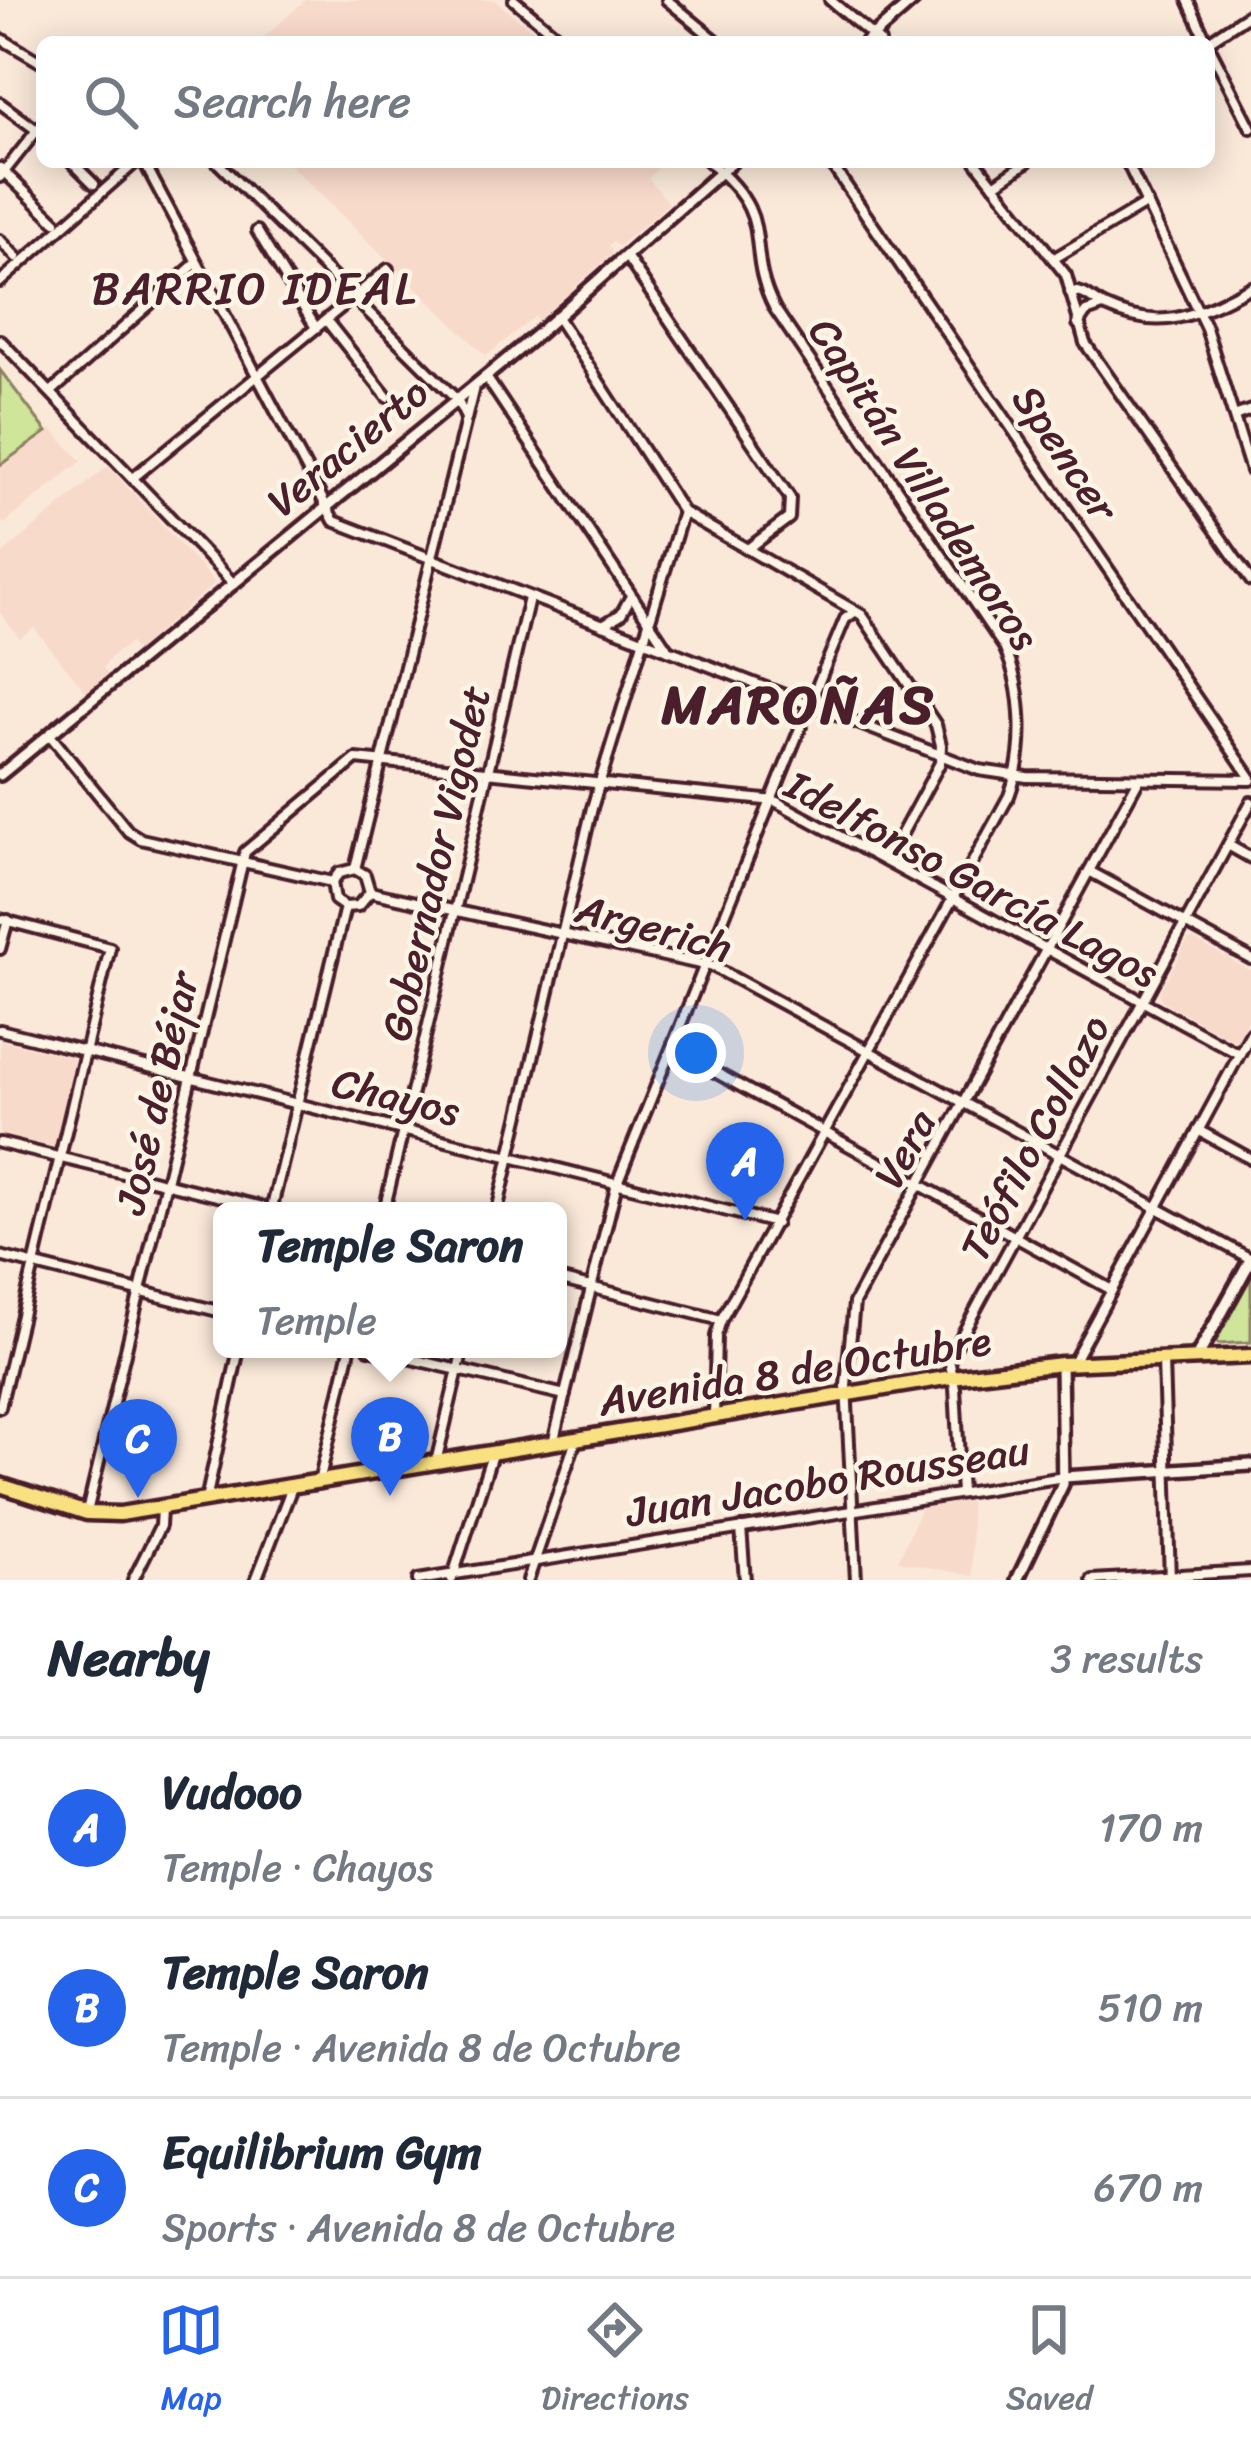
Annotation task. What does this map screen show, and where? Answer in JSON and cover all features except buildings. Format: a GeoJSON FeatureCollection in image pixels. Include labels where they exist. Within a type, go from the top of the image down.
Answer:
{"type":"FeatureCollection","features":[{"type":"Feature","properties":{"kind":"main road"},"geometry":{"type":"LineString","coordinates":[[1197,1358],[1251,1259]]}},
{"type":"Feature","properties":{"kind":"main road","name":"Avenida 8 de Octubre"},"geometry":{"type":"LineString","coordinates":[[0,1485],[87,1513],[109,1515],[952,1377],[1066,1364],[1251,1355]]}},
{"type":"Feature","properties":{"kind":"street"},"geometry":{"type":"LineString","coordinates":[[514,0],[557,36]]}},
{"type":"Feature","properties":{"kind":"street"},"geometry":{"type":"LineString","coordinates":[[667,0],[711,36]]}},
{"type":"Feature","properties":{"kind":"street"},"geometry":{"type":"LineString","coordinates":[[830,0],[869,36]]}},
{"type":"Feature","properties":{"kind":"street"},"geometry":{"type":"LineString","coordinates":[[877,36],[914,0]]}},
{"type":"Feature","properties":{"kind":"street"},"geometry":{"type":"LineString","coordinates":[[1188,0],[1205,36]]}},
{"type":"Feature","properties":{"kind":"street"},"geometry":{"type":"LineString","coordinates":[[1215,38],[1251,13]]}},
{"type":"Feature","properties":{"kind":"street"},"geometry":{"type":"LineString","coordinates":[[0,38],[36,59]]}},
{"type":"Feature","properties":{"kind":"street"},"geometry":{"type":"LineString","coordinates":[[1215,57],[1251,128]]}},
{"type":"Feature","properties":{"kind":"street"},"geometry":{"type":"LineString","coordinates":[[0,103],[36,126]]}},
{"type":"Feature","properties":{"kind":"street"},"geometry":{"type":"LineString","coordinates":[[36,134],[2,172],[56,222]]}},
{"type":"Feature","properties":{"kind":"street"},"geometry":{"type":"LineString","coordinates":[[78,168],[94,184]]}},
{"type":"Feature","properties":{"kind":"street"},"geometry":{"type":"LineString","coordinates":[[0,283],[133,168]]}},
{"type":"Feature","properties":{"kind":"street"},"geometry":{"type":"LineString","coordinates":[[143,168],[325,509],[340,524],[979,770],[1016,776],[1251,779]]}},
{"type":"Feature","properties":{"kind":"street"},"geometry":{"type":"LineString","coordinates":[[223,168],[458,400],[466,419]]}},
{"type":"Feature","properties":{"kind":"street","name":"Capitán Villademoros"},"geometry":{"type":"LineString","coordinates":[[714,1418],[716,1336],[721,1320],[1009,796],[1016,776],[1017,689],[1004,647],[775,309],[763,280],[755,216],[741,192],[717,168]]}},
{"type":"Feature","properties":{"kind":"street","name":"Veracierto"},"geometry":{"type":"LineString","coordinates":[[0,775],[486,377],[726,168]]}},
{"type":"Feature","properties":{"kind":"street","name":"Spencer"},"geometry":{"type":"LineString","coordinates":[[834,168],[1251,779]]}},
{"type":"Feature","properties":{"kind":"street"},"geometry":{"type":"LineString","coordinates":[[981,168],[1066,275],[1084,343],[1251,581]]}},
{"type":"Feature","properties":{"kind":"street"},"geometry":{"type":"LineString","coordinates":[[994,184],[1018,168]]}},
{"type":"Feature","properties":{"kind":"street"},"geometry":{"type":"LineString","coordinates":[[1129,168],[1200,314],[1251,471]]}},
{"type":"Feature","properties":{"kind":"street"},"geometry":{"type":"LineString","coordinates":[[1053,259],[1147,203]]}},
{"type":"Feature","properties":{"kind":"street"},"geometry":{"type":"LineString","coordinates":[[257,231],[316,328]]}},
{"type":"Feature","properties":{"kind":"street"},"geometry":{"type":"LineString","coordinates":[[0,240],[16,257]]}},
{"type":"Feature","properties":{"kind":"street"},"geometry":{"type":"LineString","coordinates":[[626,256],[790,498],[789,518],[749,548]]}},
{"type":"Feature","properties":{"kind":"street"},"geometry":{"type":"LineString","coordinates":[[51,392],[196,263]]}},
{"type":"Feature","properties":{"kind":"street"},"geometry":{"type":"LineString","coordinates":[[134,477],[388,268]]}},
{"type":"Feature","properties":{"kind":"street"},"geometry":{"type":"LineString","coordinates":[[1070,292],[1082,291],[1105,306],[1160,320],[1200,314],[1251,287]]}},
{"type":"Feature","properties":{"kind":"street"},"geometry":{"type":"LineString","coordinates":[[1077,326],[1086,312],[1105,306]]}},
{"type":"Feature","properties":{"kind":"street"},"geometry":{"type":"LineString","coordinates":[[557,317],[683,512],[865,618],[931,717],[940,736],[941,756],[887,862]]}},
{"type":"Feature","properties":{"kind":"street"},"geometry":{"type":"LineString","coordinates":[[326,320],[387,397]]}},
{"type":"Feature","properties":{"kind":"street"},"geometry":{"type":"LineString","coordinates":[[0,340],[234,584]]}},
{"type":"Feature","properties":{"kind":"street"},"geometry":{"type":"LineString","coordinates":[[486,377],[669,651]]}},
{"type":"Feature","properties":{"kind":"street"},"geometry":{"type":"LineString","coordinates":[[355,869],[475,386]]}},
{"type":"Feature","properties":{"kind":"street"},"geometry":{"type":"LineString","coordinates":[[1234,416],[1251,410]]}},
{"type":"Feature","properties":{"kind":"street"},"geometry":{"type":"LineString","coordinates":[[499,1202],[599,784],[683,512]]}},
{"type":"Feature","properties":{"kind":"street"},"geometry":{"type":"LineString","coordinates":[[602,625],[621,614],[630,597]]}},
{"type":"Feature","properties":{"kind":"street","name":"Gobernador Vigodet"},"geometry":{"type":"LineString","coordinates":[[386,1202],[530,598]]}},
{"type":"Feature","properties":{"kind":"street"},"geometry":{"type":"LineString","coordinates":[[553,1444],[617,1183],[845,619],[853,613]]}},
{"type":"Feature","properties":{"kind":"street"},"geometry":{"type":"LineString","coordinates":[[49,734],[133,834],[148,842],[332,882]]}},
{"type":"Feature","properties":{"kind":"street","name":"José de Béjar"},"geometry":{"type":"LineString","coordinates":[[87,1513],[242,864],[250,844],[330,778],[356,759],[380,760]]}},
{"type":"Feature","properties":{"kind":"street","name":"Idelfonso García Lagos"},"geometry":{"type":"LineString","coordinates":[[380,760],[771,800],[1239,1054]]}},
{"type":"Feature","properties":{"kind":"street","name":"Vera"},"geometry":{"type":"LineString","coordinates":[[856,1580],[847,1396],[854,1303],[1139,779]]}},
{"type":"Feature","properties":{"kind":"street","name":"Teófilo Collazo"},"geometry":{"type":"LineString","coordinates":[[952,1377],[949,1359],[1251,802]]}},
{"type":"Feature","properties":{"kind":"street"},"geometry":{"type":"LineString","coordinates":[[1228,845],[1251,858]]}},
{"type":"Feature","properties":{"kind":"street"},"geometry":{"type":"LineString","coordinates":[[355,869],[365,875],[370,892],[358,906],[345,907],[335,900],[332,882],[344,870],[355,869]]}},
{"type":"Feature","properties":{"kind":"street"},"geometry":{"type":"LineString","coordinates":[[1089,871],[1251,959]]}},
{"type":"Feature","properties":{"kind":"street","name":"Argerich"},"geometry":{"type":"LineString","coordinates":[[370,892],[705,964],[1251,1259]]}},
{"type":"Feature","properties":{"kind":"street"},"geometry":{"type":"LineString","coordinates":[[276,1202],[345,907]]}},
{"type":"Feature","properties":{"kind":"street"},"geometry":{"type":"LineString","coordinates":[[0,949],[4,920],[110,948],[0,1407]]}},
{"type":"Feature","properties":{"kind":"street","name":"Chayos"},"geometry":{"type":"LineString","coordinates":[[0,1030],[776,1223]]}},
{"type":"Feature","properties":{"kind":"street"},"geometry":{"type":"LineString","coordinates":[[1018,1580],[1064,1477],[1066,1364],[1251,1033]]}},
{"type":"Feature","properties":{"kind":"street"},"geometry":{"type":"LineString","coordinates":[[673,1048],[1110,1288]]}},
{"type":"Feature","properties":{"kind":"street"},"geometry":{"type":"LineString","coordinates":[[1198,1130],[1251,1159]]}},
{"type":"Feature","properties":{"kind":"street"},"geometry":{"type":"LineString","coordinates":[[0,1143],[241,1202]]}},
{"type":"Feature","properties":{"kind":"street"},"geometry":{"type":"LineString","coordinates":[[0,1256],[213,1310]]}},
{"type":"Feature","properties":{"kind":"street"},"geometry":{"type":"LineString","coordinates":[[567,1282],[721,1320]]}},
{"type":"Feature","properties":{"kind":"street"},"geometry":{"type":"LineString","coordinates":[[206,1502],[237,1358]]}},
{"type":"Feature","properties":{"kind":"street"},"geometry":{"type":"LineString","coordinates":[[319,1482],[348,1358]]}},
{"type":"Feature","properties":{"kind":"street"},"geometry":{"type":"LineString","coordinates":[[408,1358],[565,1395]]}},
{"type":"Feature","properties":{"kind":"street"},"geometry":{"type":"LineString","coordinates":[[436,1463],[461,1358]]}},
{"type":"Feature","properties":{"kind":"street"},"geometry":{"type":"LineString","coordinates":[[1163,1360],[1170,1578]]}},
{"type":"Feature","properties":{"kind":"street"},"geometry":{"type":"LineString","coordinates":[[952,1377],[961,1492]]}},
{"type":"Feature","properties":{"kind":"street"},"geometry":{"type":"LineString","coordinates":[[528,1580],[576,1440]]}},
{"type":"Feature","properties":{"kind":"street"},"geometry":{"type":"LineString","coordinates":[[453,1577],[492,1454]]}},
{"type":"Feature","properties":{"kind":"street","name":"Juan Jacobo Rousseau"},"geometry":{"type":"LineString","coordinates":[[418,1580],[1064,1477],[1251,1465]]}},
{"type":"Feature","properties":{"kind":"street"},"geometry":{"type":"LineString","coordinates":[[256,1580],[292,1487]]}},
{"type":"Feature","properties":{"kind":"street"},"geometry":{"type":"LineString","coordinates":[[133,1580],[160,1526],[161,1509]]}},
{"type":"Feature","properties":{"kind":"street"},"geometry":{"type":"LineString","coordinates":[[741,1528],[745,1580]]}},
{"type":"Feature","properties":{"kind":"street"},"geometry":{"type":"LineString","coordinates":[[1092,1580],[1251,1570]]}},
{"type":"Feature","properties":{"kind":"shaded area"},"geometry":{"type":"Polygon","coordinates":[[[305,0],[495,0],[540,36],[266,36],[305,0]]]}},
{"type":"Feature","properties":{"kind":"shaded area"},"geometry":{"type":"Polygon","coordinates":[[[293,168],[657,168],[649,179],[669,203],[618,247],[613,242],[608,246],[613,253],[538,320],[534,317],[486,356],[293,168]]]}},
{"type":"Feature","properties":{"kind":"shaded area"},"geometry":{"type":"Polygon","coordinates":[[[51,429],[82,461],[4,524],[0,520],[0,465],[51,429]]]}},
{"type":"Feature","properties":{"kind":"shaded area"},"geometry":{"type":"Polygon","coordinates":[[[108,466],[215,583],[136,651],[130,643],[111,657],[103,668],[108,674],[86,692],[34,628],[20,638],[0,613],[0,556],[108,466]]]}},
{"type":"Feature","properties":{"kind":"shaded area"},"geometry":{"type":"Polygon","coordinates":[[[1188,940],[1251,971],[1251,1014],[1238,1039],[1232,1040],[1161,1000],[1159,993],[1188,940]]]}},
{"type":"Feature","properties":{"kind":"shaded area"},"geometry":{"type":"Polygon","coordinates":[[[0,1040],[74,1061],[54,1147],[0,1134],[0,1040]]]}},
{"type":"Feature","properties":{"kind":"shaded area"},"geometry":{"type":"Polygon","coordinates":[[[970,1501],[973,1576],[898,1561],[921,1508],[970,1501]]]}},
{"type":"Feature","properties":{"kind":"green space"},"geometry":{"type":"Polygon","coordinates":[[[0,370],[47,432],[0,465],[0,370]]]}},
{"type":"Feature","properties":{"kind":"green space"},"geometry":{"type":"Polygon","coordinates":[[[1251,1277],[1251,1342],[1218,1344],[1216,1341],[1251,1277]]]}},
{"type":"Feature","properties":{"kind":"place","name":"Vudooo"},"geometry":{"type":"Point","coordinates":[745,1221]}},
{"type":"Feature","properties":{"kind":"place","name":"Temple Saron"},"geometry":{"type":"Point","coordinates":[390,1496]}},
{"type":"Feature","properties":{"kind":"place","name":"Equilibrium Gym"},"geometry":{"type":"Point","coordinates":[138,1498]}},
{"type":"Feature","properties":{"kind":"district","name":"BARRIO IDEAL"},"geometry":{"type":"Point","coordinates":[255,289]}},
{"type":"Feature","properties":{"kind":"district","name":"MAROÑAS"},"geometry":{"type":"Point","coordinates":[799,705]}}]}
